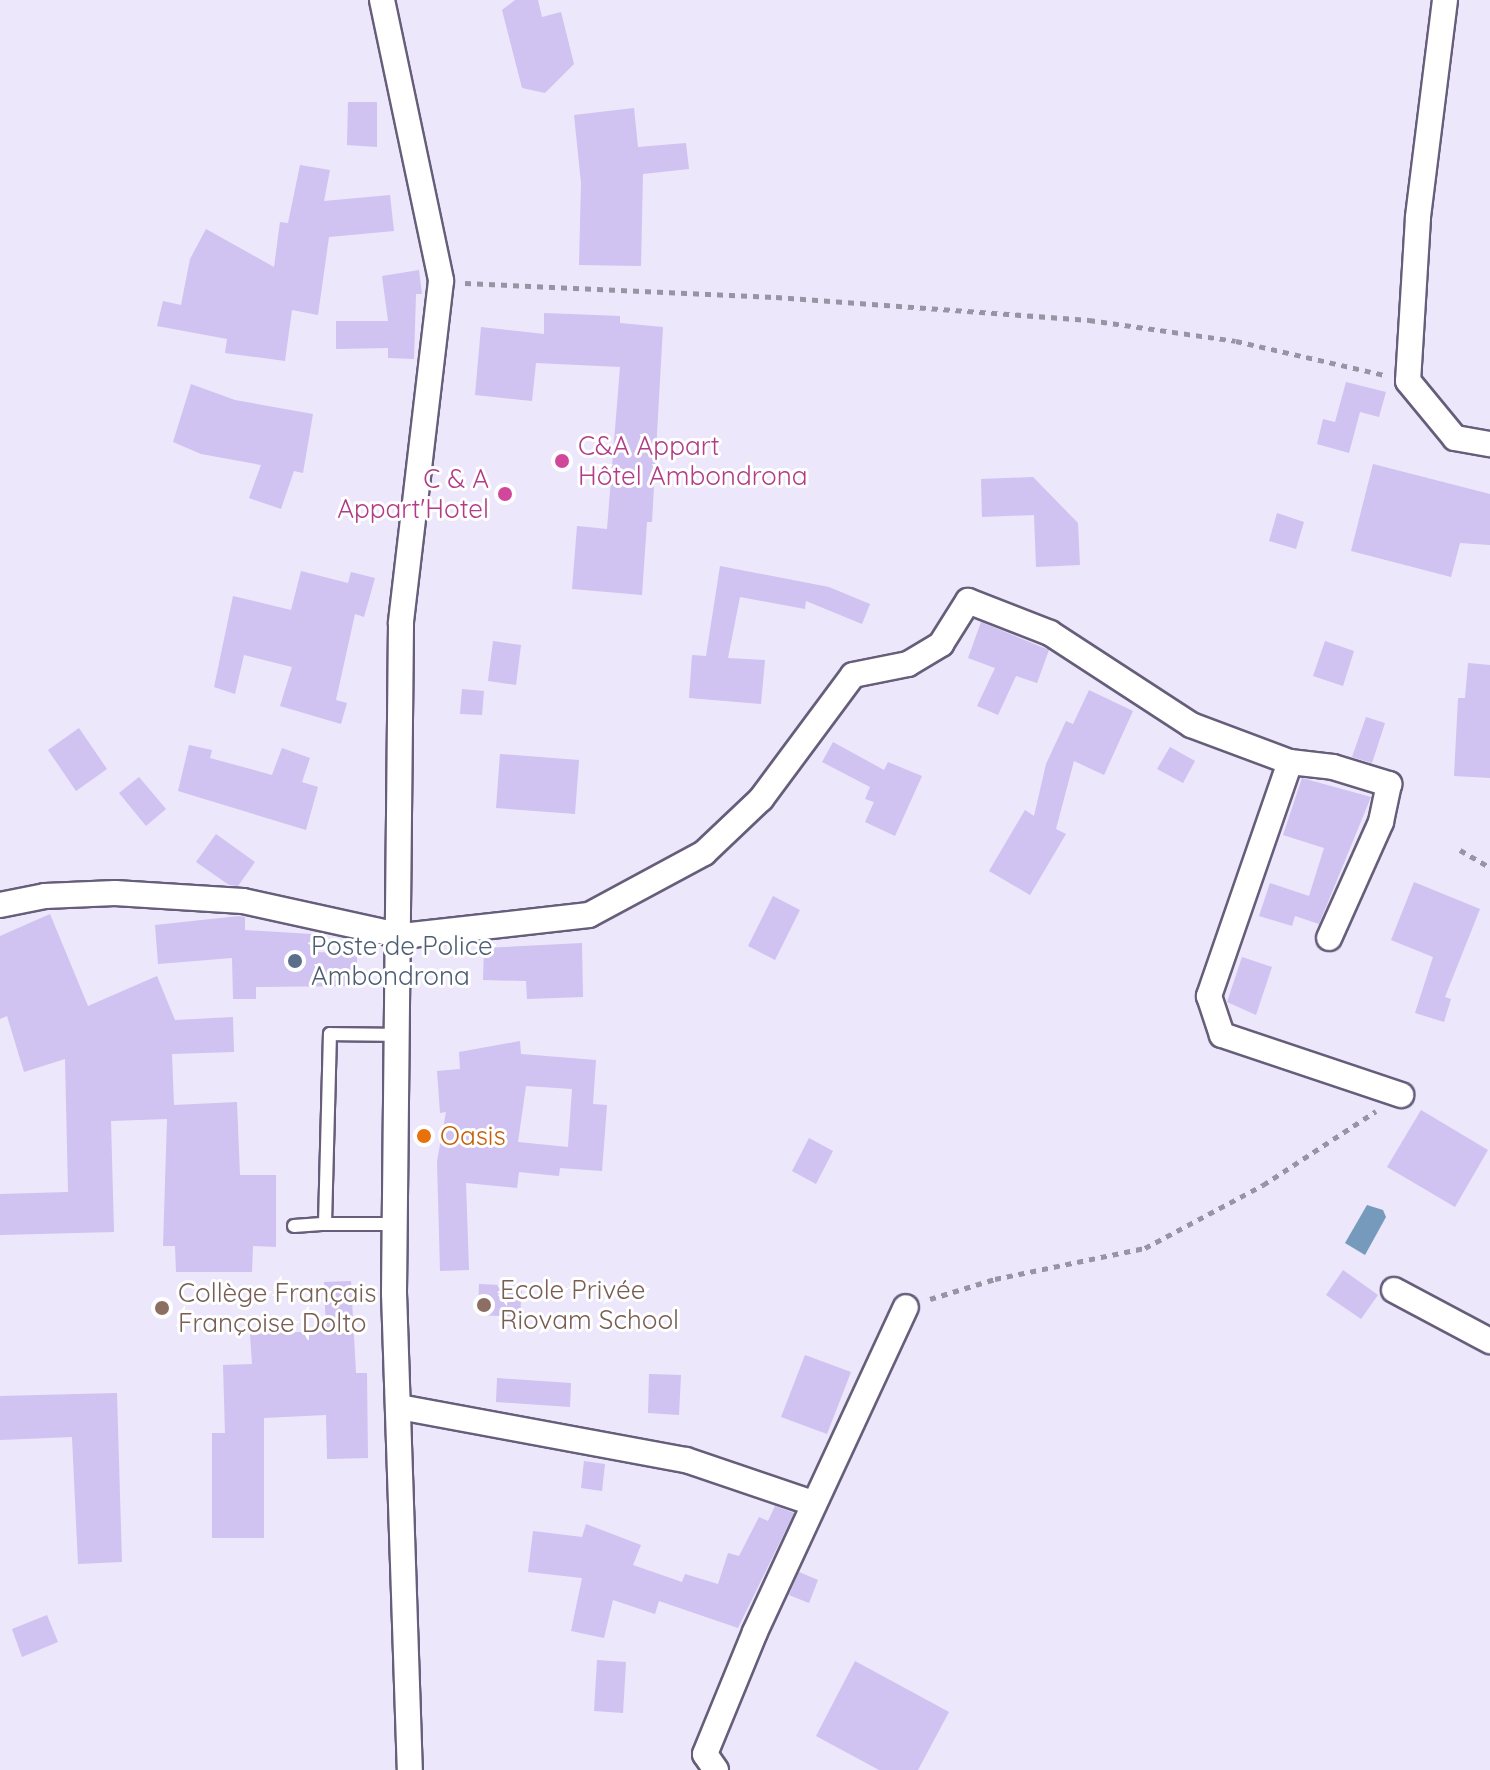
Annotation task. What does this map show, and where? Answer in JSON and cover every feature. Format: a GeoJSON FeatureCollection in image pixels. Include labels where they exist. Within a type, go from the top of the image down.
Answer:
{"type":"FeatureCollection","features":[{"type":"Feature","properties":{"kind":"street"},"geometry":{"type":"LineString","coordinates":[[382,0],[441,281],[401,624],[402,936],[396,1224],[410,1770]]}},
{"type":"Feature","properties":{"kind":"street"},"geometry":{"type":"LineString","coordinates":[[1445,0],[1418,218],[1408,381],[1455,438],[1490,444]]}},
{"type":"Feature","properties":{"kind":"street"},"geometry":{"type":"LineString","coordinates":[[0,905],[45,896],[115,893],[243,901],[402,936],[589,915],[704,853],[761,799],[853,675],[908,664],[941,644],[968,601],[1050,633],[1191,725],[1290,762],[1333,767],[1389,784],[1381,822],[1329,938]]}},
{"type":"Feature","properties":{"kind":"street"},"geometry":{"type":"LineString","coordinates":[[1290,762],[1209,996],[1222,1035],[1401,1095]]}},
{"type":"Feature","properties":{"kind":"street"},"geometry":{"type":"LineString","coordinates":[[1394,1290],[1490,1341]]}},
{"type":"Feature","properties":{"kind":"street"},"geometry":{"type":"LineString","coordinates":[[716,1770],[705,1754],[812,1503],[906,1307]]}},
{"type":"Feature","properties":{"kind":"street"},"geometry":{"type":"LineString","coordinates":[[399,1407],[686,1460],[812,1503]]}},
{"type":"Feature","properties":{"kind":"lane"},"geometry":{"type":"LineString","coordinates":[[325,1224],[330,1034],[400,1035]]}},
{"type":"Feature","properties":{"kind":"lane"},"geometry":{"type":"LineString","coordinates":[[294,1226],[396,1224]]}},
{"type":"Feature","properties":{"kind":"path"},"geometry":{"type":"LineString","coordinates":[[441,281],[1089,320],[1236,341],[1408,381]]}},
{"type":"Feature","properties":{"kind":"path"},"geometry":{"type":"LineString","coordinates":[[1460,850],[1490,867]]}},
{"type":"Feature","properties":{"kind":"path"},"geometry":{"type":"LineString","coordinates":[[906,1307],[995,1279],[1145,1248],[1263,1185],[1401,1095]]}},
{"type":"Feature","properties":{"kind":"water"},"geometry":{"type":"Polygon","coordinates":[[[1367,1205],[1383,1210],[1386,1217],[1365,1255],[1345,1243],[1367,1205]]]}},
{"type":"Feature","properties":{"kind":"building"},"geometry":{"type":"Polygon","coordinates":[[[515,0],[538,0],[542,17],[561,12],[574,64],[545,93],[522,88],[502,10],[515,0]]]}},
{"type":"Feature","properties":{"kind":"building"},"geometry":{"type":"Polygon","coordinates":[[[348,102],[377,102],[377,147],[347,145],[348,102]]]}},
{"type":"Feature","properties":{"kind":"building"},"geometry":{"type":"Polygon","coordinates":[[[634,108],[638,147],[686,143],[689,169],[643,174],[641,266],[579,265],[581,183],[574,115],[634,108]]]}},
{"type":"Feature","properties":{"kind":"building"},"geometry":{"type":"Polygon","coordinates":[[[300,165],[330,170],[324,201],[390,195],[394,231],[329,237],[318,315],[292,310],[285,361],[225,353],[227,339],[157,326],[163,301],[181,305],[190,259],[206,229],[274,267],[280,222],[288,223],[300,165]]]}},
{"type":"Feature","properties":{"kind":"building"},"geometry":{"type":"Polygon","coordinates":[[[419,270],[422,294],[416,294],[414,359],[388,358],[388,348],[336,349],[336,321],[388,321],[382,276],[419,270]]]}},
{"type":"Feature","properties":{"kind":"building"},"geometry":{"type":"Polygon","coordinates":[[[544,313],[620,316],[620,323],[663,327],[652,522],[647,522],[642,595],[572,589],[577,526],[607,529],[620,367],[536,363],[532,401],[475,395],[481,327],[544,334],[544,313]]]}},
{"type":"Feature","properties":{"kind":"building"},"geometry":{"type":"Polygon","coordinates":[[[1346,382],[1386,392],[1379,417],[1360,412],[1349,453],[1317,444],[1323,419],[1335,422],[1346,382]]]}},
{"type":"Feature","properties":{"kind":"building"},"geometry":{"type":"Polygon","coordinates":[[[191,384],[235,400],[313,414],[303,473],[294,471],[281,509],[249,498],[261,465],[201,454],[173,442],[191,384]]]}},
{"type":"Feature","properties":{"kind":"building"},"geometry":{"type":"Polygon","coordinates":[[[1373,464],[1490,494],[1490,545],[1460,543],[1451,577],[1351,551],[1373,464]]]}},
{"type":"Feature","properties":{"kind":"building"},"geometry":{"type":"Polygon","coordinates":[[[1033,477],[1078,523],[1080,565],[1036,567],[1034,515],[982,517],[981,479],[1033,477]]]}},
{"type":"Feature","properties":{"kind":"building"},"geometry":{"type":"Polygon","coordinates":[[[1277,513],[1304,522],[1296,549],[1269,541],[1277,513]]]}},
{"type":"Feature","properties":{"kind":"building"},"geometry":{"type":"Polygon","coordinates":[[[720,566],[829,587],[870,604],[862,624],[806,601],[805,609],[740,597],[728,658],[765,660],[761,704],[689,698],[692,655],[706,656],[720,566]]]}},
{"type":"Feature","properties":{"kind":"building"},"geometry":{"type":"Polygon","coordinates":[[[301,571],[348,583],[351,572],[375,578],[364,617],[355,614],[336,700],[347,703],[341,724],[280,706],[292,667],[244,655],[235,694],[214,687],[233,596],[291,610],[301,571]]]}},
{"type":"Feature","properties":{"kind":"building"},"geometry":{"type":"Polygon","coordinates":[[[981,622],[1049,650],[1037,683],[1016,676],[998,715],[977,706],[995,668],[968,658],[981,622]]]}},
{"type":"Feature","properties":{"kind":"building"},"geometry":{"type":"Polygon","coordinates":[[[493,641],[521,645],[516,685],[488,681],[493,641]]]}},
{"type":"Feature","properties":{"kind":"building"},"geometry":{"type":"Polygon","coordinates":[[[1325,641],[1354,651],[1343,686],[1313,676],[1325,641]]]}},
{"type":"Feature","properties":{"kind":"building"},"geometry":{"type":"Polygon","coordinates":[[[1468,663],[1490,665],[1490,778],[1454,776],[1458,698],[1465,698],[1468,663]]]}},
{"type":"Feature","properties":{"kind":"building"},"geometry":{"type":"Polygon","coordinates":[[[462,689],[484,691],[482,715],[460,714],[462,689]]]}},
{"type":"Feature","properties":{"kind":"building"},"geometry":{"type":"Polygon","coordinates":[[[1089,690],[1133,711],[1104,775],[1074,761],[1056,829],[1066,834],[1030,895],[989,871],[1025,810],[1034,816],[1046,764],[1066,721],[1073,724],[1089,690]]]}},
{"type":"Feature","properties":{"kind":"building"},"geometry":{"type":"Polygon","coordinates":[[[1366,717],[1385,723],[1372,763],[1352,757],[1366,717]]]}},
{"type":"Feature","properties":{"kind":"building"},"geometry":{"type":"Polygon","coordinates":[[[79,728],[107,769],[76,791],[48,750],[79,728]]]}},
{"type":"Feature","properties":{"kind":"building"},"geometry":{"type":"Polygon","coordinates":[[[833,742],[884,770],[888,762],[922,776],[895,836],[865,822],[874,802],[865,799],[870,787],[822,762],[833,742]]]}},
{"type":"Feature","properties":{"kind":"building"},"geometry":{"type":"Polygon","coordinates":[[[189,745],[212,750],[210,758],[272,775],[282,748],[310,758],[302,782],[318,787],[306,830],[178,791],[189,745]]]}},
{"type":"Feature","properties":{"kind":"building"},"geometry":{"type":"Polygon","coordinates":[[[1170,747],[1195,761],[1183,783],[1157,769],[1170,747]]]}},
{"type":"Feature","properties":{"kind":"building"},"geometry":{"type":"Polygon","coordinates":[[[500,754],[579,760],[575,814],[496,808],[500,754]]]}},
{"type":"Feature","properties":{"kind":"building"},"geometry":{"type":"Polygon","coordinates":[[[139,777],[166,809],[146,826],[119,793],[139,777]]]}},
{"type":"Feature","properties":{"kind":"building"},"geometry":{"type":"Polygon","coordinates":[[[1302,778],[1371,797],[1319,924],[1295,916],[1292,926],[1259,916],[1270,883],[1309,896],[1324,848],[1283,835],[1302,778]]]}},
{"type":"Feature","properties":{"kind":"building"},"geometry":{"type":"Polygon","coordinates":[[[216,834],[255,862],[238,886],[229,885],[196,862],[216,834]]]}},
{"type":"Feature","properties":{"kind":"building"},"geometry":{"type":"Polygon","coordinates":[[[1414,882],[1480,909],[1445,997],[1451,999],[1444,1022],[1415,1013],[1433,957],[1391,940],[1414,882]]]}},
{"type":"Feature","properties":{"kind":"building"},"geometry":{"type":"Polygon","coordinates":[[[773,896],[800,910],[775,960],[748,946],[773,896]]]}},
{"type":"Feature","properties":{"kind":"building"},"geometry":{"type":"Polygon","coordinates":[[[50,914],[88,1006],[157,976],[175,1020],[233,1017],[234,1052],[172,1054],[174,1105],[237,1102],[240,1175],[276,1175],[276,1247],[253,1246],[252,1272],[176,1272],[175,1246],[163,1246],[167,1119],[111,1121],[114,1232],[0,1235],[0,1194],[68,1192],[65,1059],[24,1072],[7,1016],[0,1019],[0,936],[50,914]]]}},
{"type":"Feature","properties":{"kind":"building"},"geometry":{"type":"Polygon","coordinates":[[[245,917],[245,930],[311,934],[310,952],[357,953],[357,986],[256,987],[256,999],[233,999],[232,958],[158,964],[155,925],[245,917]]]}},
{"type":"Feature","properties":{"kind":"building"},"geometry":{"type":"Polygon","coordinates":[[[582,943],[583,997],[527,999],[526,981],[483,980],[484,948],[582,943]]]}},
{"type":"Feature","properties":{"kind":"building"},"geometry":{"type":"Polygon","coordinates":[[[1242,957],[1272,967],[1256,1015],[1227,1002],[1242,957]]]}},
{"type":"Feature","properties":{"kind":"building"},"geometry":{"type":"Polygon","coordinates":[[[520,1041],[521,1054],[596,1060],[593,1104],[607,1105],[602,1171],[560,1168],[559,1176],[519,1172],[517,1188],[466,1183],[469,1270],[440,1271],[437,1161],[446,1112],[440,1113],[437,1071],[460,1069],[459,1052],[520,1041]],[[526,1086],[518,1142],[568,1147],[572,1089],[526,1086]]]}},
{"type":"Feature","properties":{"kind":"building"},"geometry":{"type":"Polygon","coordinates":[[[1421,1110],[1488,1150],[1455,1207],[1387,1167],[1421,1110]]]}},
{"type":"Feature","properties":{"kind":"building"},"geometry":{"type":"Polygon","coordinates":[[[809,1138],[833,1151],[816,1184],[792,1171],[809,1138]]]}},
{"type":"Feature","properties":{"kind":"building"},"geometry":{"type":"Polygon","coordinates":[[[1343,1270],[1378,1295],[1361,1319],[1326,1295],[1343,1270]]]}},
{"type":"Feature","properties":{"kind":"building"},"geometry":{"type":"Polygon","coordinates":[[[351,1281],[356,1373],[367,1373],[368,1458],[327,1459],[326,1415],[264,1418],[264,1538],[212,1538],[212,1433],[225,1433],[223,1365],[252,1364],[250,1334],[326,1331],[324,1282],[351,1281]]]}},
{"type":"Feature","properties":{"kind":"building"},"geometry":{"type":"Polygon","coordinates":[[[479,1284],[522,1286],[520,1317],[478,1315],[479,1284]]]}},
{"type":"Feature","properties":{"kind":"building"},"geometry":{"type":"Polygon","coordinates":[[[805,1355],[851,1372],[827,1434],[781,1417],[805,1355]]]}},
{"type":"Feature","properties":{"kind":"building"},"geometry":{"type":"Polygon","coordinates":[[[649,1374],[681,1375],[679,1415],[648,1413],[649,1374]]]}},
{"type":"Feature","properties":{"kind":"building"},"geometry":{"type":"Polygon","coordinates":[[[497,1378],[571,1383],[570,1407],[496,1402],[497,1378]]]}},
{"type":"Feature","properties":{"kind":"building"},"geometry":{"type":"Polygon","coordinates":[[[117,1393],[122,1562],[78,1564],[72,1437],[0,1440],[0,1396],[117,1393]]]}},
{"type":"Feature","properties":{"kind":"building"},"geometry":{"type":"Polygon","coordinates":[[[584,1461],[605,1464],[602,1491],[581,1488],[584,1461]]]}},
{"type":"Feature","properties":{"kind":"building"},"geometry":{"type":"Polygon","coordinates":[[[775,1506],[794,1513],[738,1628],[659,1601],[655,1614],[613,1600],[604,1638],[571,1631],[582,1578],[528,1572],[533,1531],[582,1537],[586,1524],[641,1545],[633,1565],[682,1582],[685,1574],[718,1584],[728,1553],[739,1556],[759,1517],[768,1521],[775,1506]]]}},
{"type":"Feature","properties":{"kind":"building"},"geometry":{"type":"Polygon","coordinates":[[[799,1572],[818,1580],[809,1603],[789,1595],[799,1572]]]}},
{"type":"Feature","properties":{"kind":"building"},"geometry":{"type":"Polygon","coordinates":[[[47,1615],[58,1642],[22,1657],[12,1629],[47,1615]]]}},
{"type":"Feature","properties":{"kind":"building"},"geometry":{"type":"Polygon","coordinates":[[[597,1660],[626,1662],[623,1713],[594,1711],[597,1660]]]}},
{"type":"Feature","properties":{"kind":"building"},"geometry":{"type":"Polygon","coordinates":[[[855,1661],[949,1712],[918,1770],[879,1770],[816,1736],[855,1661]]]}},
{"type":"Feature","properties":{"kind":"place","name":"C&A Appart Hôtel Ambondrona"},"geometry":{"type":"Point","coordinates":[562,461]}},
{"type":"Feature","properties":{"kind":"place","name":"C & A Appart'Hotel"},"geometry":{"type":"Point","coordinates":[505,494]}},
{"type":"Feature","properties":{"kind":"place","name":"Poste de Police Ambondrona"},"geometry":{"type":"Point","coordinates":[295,961]}},
{"type":"Feature","properties":{"kind":"place","name":"Oasis"},"geometry":{"type":"Point","coordinates":[424,1136]}},
{"type":"Feature","properties":{"kind":"place","name":"Ecole Privée Riovam School"},"geometry":{"type":"Point","coordinates":[484,1305]}},
{"type":"Feature","properties":{"kind":"place","name":"Collège Français Françoise Dolto"},"geometry":{"type":"Point","coordinates":[162,1308]}}]}
